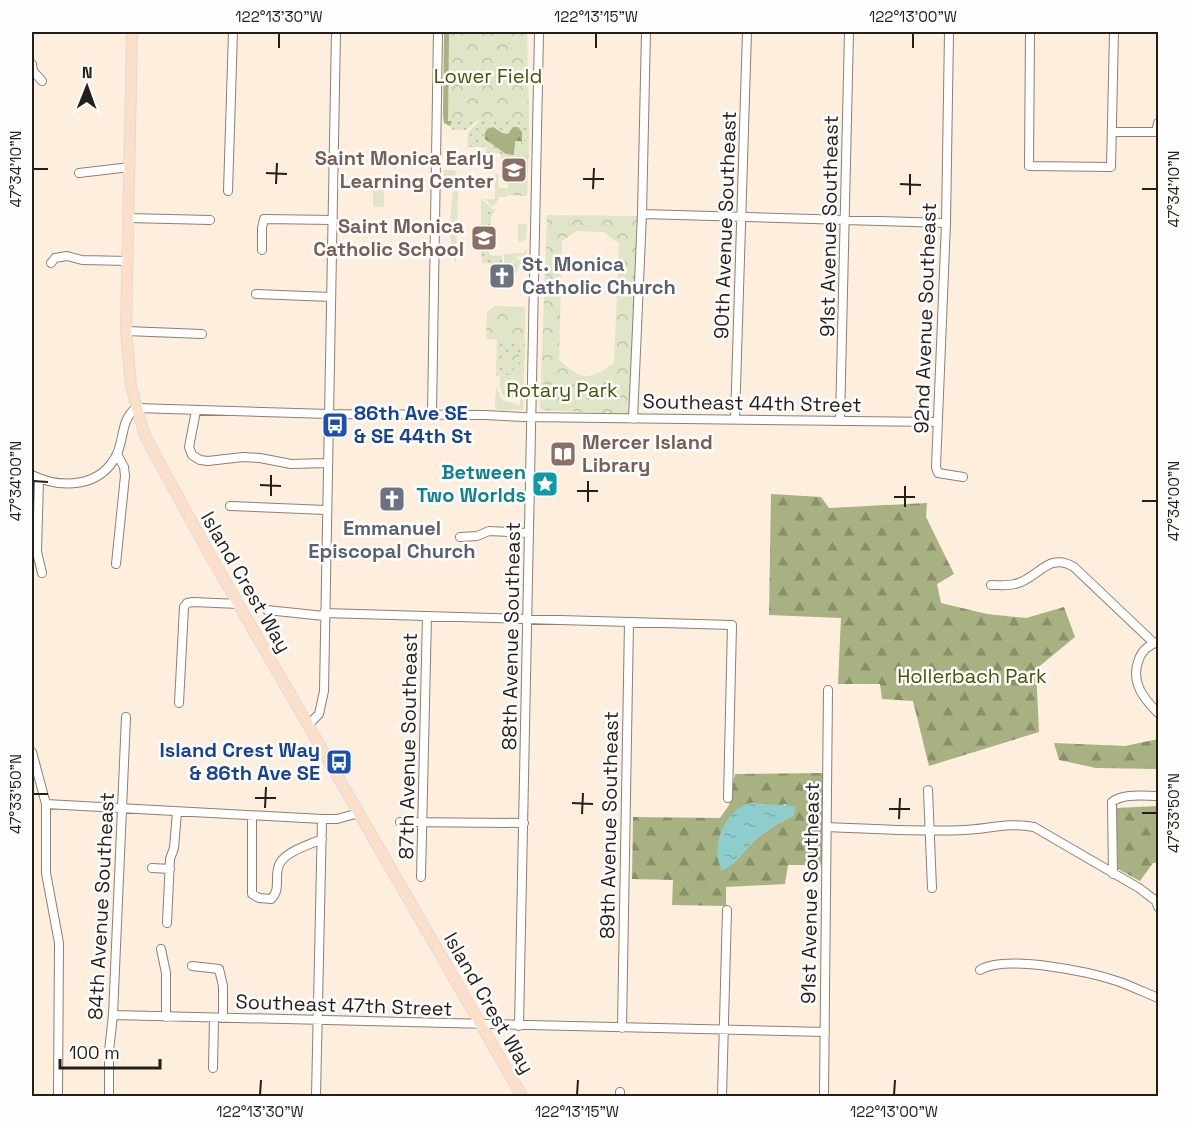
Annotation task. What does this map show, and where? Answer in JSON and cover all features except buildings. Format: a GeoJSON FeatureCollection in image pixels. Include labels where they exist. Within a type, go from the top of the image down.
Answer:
{"type":"FeatureCollection","features":[{"type":"Feature","properties":{"kind":"main road","name":"Island Crest Way"},"geometry":{"type":"LineString","coordinates":[[132,32],[126,331],[128,364],[136,408],[145,436],[156,460],[522,1096]]}},
{"type":"Feature","properties":{"kind":"street"},"geometry":{"type":"LineString","coordinates":[[228,191],[233,32]]}},
{"type":"Feature","properties":{"kind":"street"},"geometry":{"type":"LineString","coordinates":[[308,725],[319,714],[323,703],[336,32]]}},
{"type":"Feature","properties":{"kind":"street"},"geometry":{"type":"LineString","coordinates":[[432,414],[438,32]]}},
{"type":"Feature","properties":{"kind":"street","name":"88th Avenue Southeast"},"geometry":{"type":"LineString","coordinates":[[519,1026],[540,32]]}},
{"type":"Feature","properties":{"kind":"street"},"geometry":{"type":"LineString","coordinates":[[633,418],[642,214],[646,32]]}},
{"type":"Feature","properties":{"kind":"street","name":"90th Avenue Southeast"},"geometry":{"type":"LineString","coordinates":[[735,419],[747,32]]}},
{"type":"Feature","properties":{"kind":"street","name":"91st Avenue Southeast"},"geometry":{"type":"LineString","coordinates":[[840,421],[849,32]]}},
{"type":"Feature","properties":{"kind":"street","name":"92nd Avenue Southeast"},"geometry":{"type":"LineString","coordinates":[[949,32],[946,223],[936,467],[938,473],[963,477]]}},
{"type":"Feature","properties":{"kind":"street"},"geometry":{"type":"LineString","coordinates":[[1030,32],[1029,166],[1111,167],[1114,32]]}},
{"type":"Feature","properties":{"kind":"street"},"geometry":{"type":"LineString","coordinates":[[32,64],[33,70],[42,81]]}},
{"type":"Feature","properties":{"kind":"street"},"geometry":{"type":"LineString","coordinates":[[1112,132],[1158,129]]}},
{"type":"Feature","properties":{"kind":"street"},"geometry":{"type":"LineString","coordinates":[[79,173],[130,166]]}},
{"type":"Feature","properties":{"kind":"street"},"geometry":{"type":"LineString","coordinates":[[642,214],[946,223]]}},
{"type":"Feature","properties":{"kind":"street"},"geometry":{"type":"LineString","coordinates":[[129,219],[210,220]]}},
{"type":"Feature","properties":{"kind":"street"},"geometry":{"type":"LineString","coordinates":[[262,250],[264,219],[333,220]]}},
{"type":"Feature","properties":{"kind":"street"},"geometry":{"type":"LineString","coordinates":[[51,263],[55,258],[67,256],[82,260],[128,261]]}},
{"type":"Feature","properties":{"kind":"street"},"geometry":{"type":"LineString","coordinates":[[256,294],[331,297]]}},
{"type":"Feature","properties":{"kind":"street"},"geometry":{"type":"LineString","coordinates":[[126,331],[202,334]]}},
{"type":"Feature","properties":{"kind":"street"},"geometry":{"type":"LineString","coordinates":[[42,573],[37,552],[35,477],[68,484],[87,481],[106,470],[117,454],[126,419],[136,408]]}},
{"type":"Feature","properties":{"kind":"street","name":"Southeast 44th Street"},"geometry":{"type":"LineString","coordinates":[[136,408],[329,414],[937,422]]}},
{"type":"Feature","properties":{"kind":"street"},"geometry":{"type":"LineString","coordinates":[[196,411],[189,447],[192,455],[200,459],[243,457],[291,464],[327,463]]}},
{"type":"Feature","properties":{"kind":"street"},"geometry":{"type":"LineString","coordinates":[[116,564],[125,476],[124,467],[117,454]]}},
{"type":"Feature","properties":{"kind":"street"},"geometry":{"type":"LineString","coordinates":[[230,506],[326,510]]}},
{"type":"Feature","properties":{"kind":"street"},"geometry":{"type":"LineString","coordinates":[[460,537],[477,536],[489,531],[529,533]]}},
{"type":"Feature","properties":{"kind":"street"},"geometry":{"type":"LineString","coordinates":[[991,585],[1015,585],[1050,564],[1067,563],[1074,567],[1156,643],[1143,650],[1135,676],[1143,696],[1158,713]]}},
{"type":"Feature","properties":{"kind":"street"},"geometry":{"type":"LineString","coordinates":[[179,703],[184,607],[187,603],[192,602],[239,604]]}},
{"type":"Feature","properties":{"kind":"street"},"geometry":{"type":"LineString","coordinates":[[267,610],[324,614],[732,625],[728,798]]}},
{"type":"Feature","properties":{"kind":"street","name":"87th Avenue Southeast"},"geometry":{"type":"LineString","coordinates":[[421,877],[427,616]]}},
{"type":"Feature","properties":{"kind":"street","name":"89th Avenue Southeast"},"geometry":{"type":"LineString","coordinates":[[622,1028],[629,622]]}},
{"type":"Feature","properties":{"kind":"street","name":"91st Avenue Southeast"},"geometry":{"type":"LineString","coordinates":[[824,1096],[828,690]]}},
{"type":"Feature","properties":{"kind":"street","name":"84th Avenue Southeast"},"geometry":{"type":"LineString","coordinates":[[110,1096],[109,1051],[113,1015],[126,717]]}},
{"type":"Feature","properties":{"kind":"street"},"geometry":{"type":"LineString","coordinates":[[32,752],[46,804],[46,873],[60,951],[58,1096]]}},
{"type":"Feature","properties":{"kind":"street"},"geometry":{"type":"LineString","coordinates":[[928,790],[932,888]]}},
{"type":"Feature","properties":{"kind":"street"},"geometry":{"type":"LineString","coordinates":[[1113,874],[1112,802],[1125,797],[1158,796]]}},
{"type":"Feature","properties":{"kind":"street"},"geometry":{"type":"LineString","coordinates":[[46,804],[322,819],[347,817],[359,813]]}},
{"type":"Feature","properties":{"kind":"street"},"geometry":{"type":"LineString","coordinates":[[167,923],[170,859],[174,848],[177,812]]}},
{"type":"Feature","properties":{"kind":"street"},"geometry":{"type":"LineString","coordinates":[[252,816],[252,894],[259,898],[271,899],[274,896],[278,868],[283,860],[322,839]]}},
{"type":"Feature","properties":{"kind":"street"},"geometry":{"type":"LineString","coordinates":[[316,1096],[322,819]]}},
{"type":"Feature","properties":{"kind":"street"},"geometry":{"type":"LineString","coordinates":[[400,822],[524,823]]}},
{"type":"Feature","properties":{"kind":"street"},"geometry":{"type":"LineString","coordinates":[[828,827],[931,831],[1017,825],[1034,827],[1139,888],[1156,901],[1158,907]]}},
{"type":"Feature","properties":{"kind":"street"},"geometry":{"type":"LineString","coordinates":[[152,868],[170,868]]}},
{"type":"Feature","properties":{"kind":"street"},"geometry":{"type":"LineString","coordinates":[[159,897],[169,892]]}},
{"type":"Feature","properties":{"kind":"street"},"geometry":{"type":"LineString","coordinates":[[722,1096],[727,910]]}},
{"type":"Feature","properties":{"kind":"street"},"geometry":{"type":"LineString","coordinates":[[161,949],[166,973],[166,1017]]}},
{"type":"Feature","properties":{"kind":"street"},"geometry":{"type":"LineString","coordinates":[[980,970],[986,966],[1005,963],[1065,970],[1120,982],[1158,998]]}},
{"type":"Feature","properties":{"kind":"street"},"geometry":{"type":"LineString","coordinates":[[192,966],[219,969],[223,986],[213,1068]]}},
{"type":"Feature","properties":{"kind":"street","name":"Southeast 47th Street"},"geometry":{"type":"LineString","coordinates":[[113,1015],[480,1026],[825,1032]]}},
{"type":"Feature","properties":{"kind":"green space"},"geometry":{"type":"Polygon","coordinates":[[[444,32],[455,32],[450,126],[444,123],[443,116],[444,32]]]}},
{"type":"Feature","properties":{"kind":"green space","name":"Lower Field"},"geometry":{"type":"Polygon","coordinates":[[[449,32],[527,32],[529,120],[448,121],[449,32]]]}},
{"type":"Feature","properties":{"kind":"green space"},"geometry":{"type":"Polygon","coordinates":[[[478,120],[466,130],[453,130],[450,126],[452,121],[478,120]]]}},
{"type":"Feature","properties":{"kind":"green space"},"geometry":{"type":"Polygon","coordinates":[[[481,120],[529,120],[529,141],[515,141],[514,160],[502,160],[500,153],[486,153],[486,147],[467,147],[468,132],[481,120]]]}},
{"type":"Feature","properties":{"kind":"green space"},"geometry":{"type":"Polygon","coordinates":[[[493,127],[502,133],[508,134],[513,127],[518,127],[522,132],[522,141],[515,141],[514,155],[506,154],[485,139],[487,129],[493,127]]]}},
{"type":"Feature","properties":{"kind":"green space","name":"Saint Monica Early Learning Center"},"geometry":{"type":"Polygon","coordinates":[[[515,141],[529,141],[527,196],[507,195],[509,176],[515,176],[515,141]]]}},
{"type":"Feature","properties":{"kind":"green space"},"geometry":{"type":"Polygon","coordinates":[[[443,170],[455,170],[458,182],[445,182],[443,170]]]}},
{"type":"Feature","properties":{"kind":"green space"},"geometry":{"type":"Polygon","coordinates":[[[495,174],[498,174],[499,188],[507,188],[507,197],[500,197],[493,207],[485,199],[495,199],[495,174]]]}},
{"type":"Feature","properties":{"kind":"green space"},"geometry":{"type":"Polygon","coordinates":[[[373,180],[384,180],[384,207],[373,207],[373,180]]]}},
{"type":"Feature","properties":{"kind":"green space"},"geometry":{"type":"Polygon","coordinates":[[[454,189],[458,189],[456,264],[450,227],[454,189]]]}},
{"type":"Feature","properties":{"kind":"green space"},"geometry":{"type":"Polygon","coordinates":[[[481,199],[493,209],[499,209],[488,212],[481,223],[481,199]]]}},
{"type":"Feature","properties":{"kind":"green space"},"geometry":{"type":"Polygon","coordinates":[[[495,211],[491,217],[490,233],[480,240],[481,223],[488,212],[495,211]]]}},
{"type":"Feature","properties":{"kind":"green space","name":"Rotary Park"},"geometry":{"type":"Polygon","coordinates":[[[547,215],[638,216],[629,414],[540,410],[547,215]],[[577,231],[562,241],[559,360],[574,372],[585,376],[591,376],[614,363],[619,244],[604,232],[577,231]]]}},
{"type":"Feature","properties":{"kind":"green space"},"geometry":{"type":"Polygon","coordinates":[[[527,224],[526,240],[518,242],[518,225],[527,224]]]}},
{"type":"Feature","properties":{"kind":"green space"},"geometry":{"type":"Polygon","coordinates":[[[490,236],[489,254],[502,255],[502,264],[482,263],[480,243],[490,236]]]}},
{"type":"Feature","properties":{"kind":"green space"},"geometry":{"type":"Polygon","coordinates":[[[527,249],[526,261],[519,265],[517,273],[512,273],[511,265],[516,259],[522,260],[524,257],[520,255],[509,265],[504,264],[504,254],[523,253],[527,249]]]}},
{"type":"Feature","properties":{"kind":"green space"},"geometry":{"type":"Polygon","coordinates":[[[495,306],[525,307],[525,340],[486,339],[487,312],[495,306]]]}},
{"type":"Feature","properties":{"kind":"green space"},"geometry":{"type":"Polygon","coordinates":[[[497,339],[525,340],[524,374],[496,376],[497,339]]]}},
{"type":"Feature","properties":{"kind":"green space"},"geometry":{"type":"Polygon","coordinates":[[[519,354],[519,370],[501,366],[502,355],[519,354]]]}},
{"type":"Feature","properties":{"kind":"green space"},"geometry":{"type":"Polygon","coordinates":[[[524,374],[523,410],[498,410],[495,407],[496,386],[503,400],[516,403],[517,406],[520,404],[521,384],[515,389],[500,386],[500,376],[524,374]]]}},
{"type":"Feature","properties":{"kind":"green space"},"geometry":{"type":"Polygon","coordinates":[[[521,383],[520,394],[516,394],[515,399],[503,396],[500,386],[514,389],[521,383]]]}},
{"type":"Feature","properties":{"kind":"green space","name":"Hollerbach Park"},"geometry":{"type":"Polygon","coordinates":[[[771,494],[821,497],[829,508],[927,503],[926,517],[954,574],[937,584],[941,603],[987,614],[1026,618],[1064,607],[1075,637],[1036,669],[1039,732],[929,766],[913,701],[882,699],[880,684],[838,684],[841,618],[769,615],[771,494]]]}},
{"type":"Feature","properties":{"kind":"green space"},"geometry":{"type":"Polygon","coordinates":[[[1158,739],[1158,769],[1096,768],[1059,760],[1054,743],[1125,746],[1158,739]]]}},
{"type":"Feature","properties":{"kind":"green space"},"geometry":{"type":"Polygon","coordinates":[[[823,773],[822,865],[788,865],[785,884],[726,887],[726,906],[672,905],[673,880],[632,879],[633,817],[720,818],[729,805],[735,774],[823,773]],[[749,803],[721,870],[734,863],[759,836],[794,815],[786,804],[777,806],[749,803]]]}},
{"type":"Feature","properties":{"kind":"green space"},"geometry":{"type":"Polygon","coordinates":[[[1158,806],[1158,863],[1153,863],[1140,881],[1118,869],[1116,808],[1158,806]]]}},
{"type":"Feature","properties":{"kind":"water"},"geometry":{"type":"Polygon","coordinates":[[[749,803],[795,807],[794,815],[759,836],[734,863],[722,870],[717,851],[726,821],[740,807],[749,803]]]}},
{"type":"Feature","properties":{"kind":"waterway"},"geometry":{"type":"LineString","coordinates":[[444,188],[454,189]]}},
{"type":"Feature","properties":{"kind":"place","name":"Saint Monica Early Learning Center"},"geometry":{"type":"Point","coordinates":[514,170]}},
{"type":"Feature","properties":{"kind":"place","name":"Saint Monica Catholic School"},"geometry":{"type":"Point","coordinates":[484,238]}},
{"type":"Feature","properties":{"kind":"place","name":"St. Monica Catholic Church"},"geometry":{"type":"Point","coordinates":[502,276]}},
{"type":"Feature","properties":{"kind":"place","name":"86th Ave SE & SE 44th St"},"geometry":{"type":"Point","coordinates":[335,425]}},
{"type":"Feature","properties":{"kind":"place","name":"Mercer Island Library"},"geometry":{"type":"Point","coordinates":[563,454]}},
{"type":"Feature","properties":{"kind":"place","name":"Between Two Worlds"},"geometry":{"type":"Point","coordinates":[545,484]}},
{"type":"Feature","properties":{"kind":"place","name":"Emmanuel Episcopal Church"},"geometry":{"type":"Point","coordinates":[392,499]}},
{"type":"Feature","properties":{"kind":"place","name":"Island Crest Way & 86th Ave SE"},"geometry":{"type":"Point","coordinates":[339,762]}}]}
